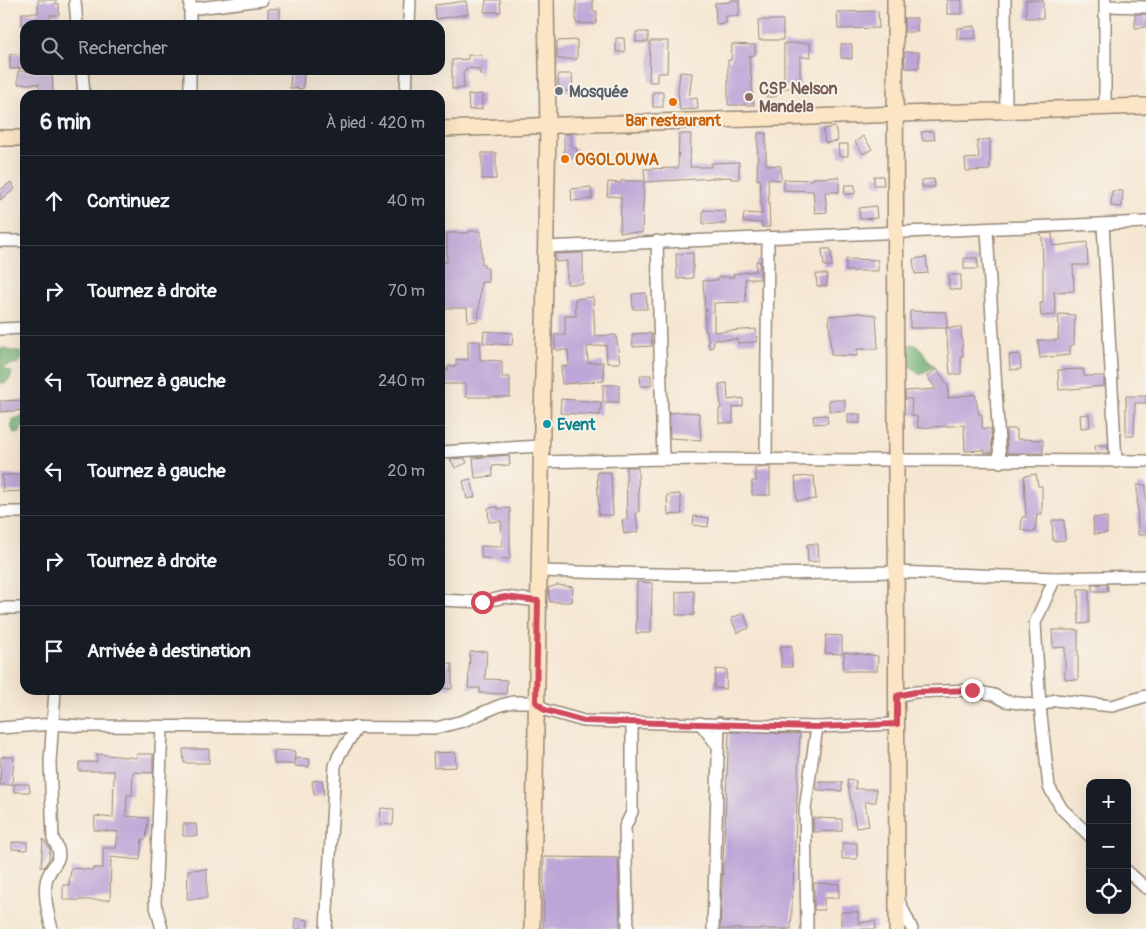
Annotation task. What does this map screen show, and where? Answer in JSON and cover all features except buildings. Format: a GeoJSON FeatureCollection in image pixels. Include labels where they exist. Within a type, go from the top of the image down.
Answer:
{"type":"FeatureCollection","features":[{"type":"Feature","properties":{"kind":"street"},"geometry":{"type":"LineString","coordinates":[[75,0],[77,20]]}},
{"type":"Feature","properties":{"kind":"street"},"geometry":{"type":"LineString","coordinates":[[190,20],[190,5],[262,0]]}},
{"type":"Feature","properties":{"kind":"street"},"geometry":{"type":"LineString","coordinates":[[409,20],[410,0]]}},
{"type":"Feature","properties":{"kind":"street"},"geometry":{"type":"LineString","coordinates":[[532,929],[544,247],[548,127],[546,0]]}},
{"type":"Feature","properties":{"kind":"street"},"geometry":{"type":"LineString","coordinates":[[895,0],[897,115],[897,929]]}},
{"type":"Feature","properties":{"kind":"street"},"geometry":{"type":"LineString","coordinates":[[1005,0],[1006,111]]}},
{"type":"Feature","properties":{"kind":"street"},"geometry":{"type":"LineString","coordinates":[[1106,108],[1105,3],[1146,7]]}},
{"type":"Feature","properties":{"kind":"street"},"geometry":{"type":"LineString","coordinates":[[82,75],[84,90]]}},
{"type":"Feature","properties":{"kind":"street"},"geometry":{"type":"LineString","coordinates":[[190,75],[190,90]]}},
{"type":"Feature","properties":{"kind":"street"},"geometry":{"type":"LineString","coordinates":[[406,90],[407,75]]}},
{"type":"Feature","properties":{"kind":"street"},"geometry":{"type":"LineString","coordinates":[[445,129],[1146,106]]}},
{"type":"Feature","properties":{"kind":"street"},"geometry":{"type":"LineString","coordinates":[[0,138],[20,138]]}},
{"type":"Feature","properties":{"kind":"street"},"geometry":{"type":"LineString","coordinates":[[544,247],[1146,222]]}},
{"type":"Feature","properties":{"kind":"street"},"geometry":{"type":"LineString","coordinates":[[1103,224],[1116,462]]}},
{"type":"Feature","properties":{"kind":"street"},"geometry":{"type":"LineString","coordinates":[[987,228],[1000,462]]}},
{"type":"Feature","properties":{"kind":"street"},"geometry":{"type":"LineString","coordinates":[[766,460],[768,238]]}},
{"type":"Feature","properties":{"kind":"street"},"geometry":{"type":"LineString","coordinates":[[0,241],[20,241]]}},
{"type":"Feature","properties":{"kind":"street"},"geometry":{"type":"LineString","coordinates":[[657,241],[663,460]]}},
{"type":"Feature","properties":{"kind":"street"},"geometry":{"type":"LineString","coordinates":[[0,329],[20,328]]}},
{"type":"Feature","properties":{"kind":"street"},"geometry":{"type":"LineString","coordinates":[[445,452],[541,446]]}},
{"type":"Feature","properties":{"kind":"street"},"geometry":{"type":"LineString","coordinates":[[540,462],[663,460],[1146,461]]}},
{"type":"Feature","properties":{"kind":"street"},"geometry":{"type":"LineString","coordinates":[[0,512],[20,512]]}},
{"type":"Feature","properties":{"kind":"street"},"geometry":{"type":"LineString","coordinates":[[538,571],[698,575],[897,572],[1055,578],[1146,576]]}},
{"type":"Feature","properties":{"kind":"street"},"geometry":{"type":"LineString","coordinates":[[1055,578],[1035,623],[1040,706],[1049,787],[1062,809],[1086,832]]}},
{"type":"Feature","properties":{"kind":"street"},"geometry":{"type":"LineString","coordinates":[[445,600],[482,602],[505,597],[538,601]]}},
{"type":"Feature","properties":{"kind":"street"},"geometry":{"type":"LineString","coordinates":[[0,608],[20,608]]}},
{"type":"Feature","properties":{"kind":"street"},"geometry":{"type":"LineString","coordinates":[[897,696],[915,692],[972,690],[994,695],[1005,701],[1040,706],[1055,700],[1112,706],[1146,696]]}},
{"type":"Feature","properties":{"kind":"street"},"geometry":{"type":"LineString","coordinates":[[52,929],[46,897],[46,882],[60,857],[58,847],[53,839],[50,762],[55,695]]}},
{"type":"Feature","properties":{"kind":"street"},"geometry":{"type":"LineString","coordinates":[[0,728],[53,724],[162,727],[436,728],[463,721],[513,702],[536,702],[545,710],[584,721],[817,727],[897,724]]}},
{"type":"Feature","properties":{"kind":"street"},"geometry":{"type":"LineString","coordinates":[[628,929],[626,827],[632,812],[632,722]]}},
{"type":"Feature","properties":{"kind":"street"},"geometry":{"type":"LineString","coordinates":[[700,723],[718,746]]}},
{"type":"Feature","properties":{"kind":"street"},"geometry":{"type":"LineString","coordinates":[[713,929],[719,723]]}},
{"type":"Feature","properties":{"kind":"street"},"geometry":{"type":"LineString","coordinates":[[162,727],[155,903],[162,929]]}},
{"type":"Feature","properties":{"kind":"street"},"geometry":{"type":"LineString","coordinates":[[807,929],[805,810],[817,727]]}},
{"type":"Feature","properties":{"kind":"street"},"geometry":{"type":"LineString","coordinates":[[326,929],[335,766],[339,755],[357,728]]}},
{"type":"Feature","properties":{"kind":"street"},"geometry":{"type":"LineString","coordinates":[[1131,875],[1146,888]]}},
{"type":"Feature","properties":{"kind":"street"},"geometry":{"type":"LineString","coordinates":[[897,897],[912,929]]}},
{"type":"Feature","properties":{"kind":"green space"},"geometry":{"type":"Polygon","coordinates":[[[912,344],[920,348],[931,364],[935,366],[920,375],[911,367],[902,353],[906,347],[912,344]]]}},
{"type":"Feature","properties":{"kind":"green space"},"geometry":{"type":"Polygon","coordinates":[[[5,348],[20,352],[19,363],[4,366],[5,369],[12,372],[10,379],[6,383],[0,383],[0,349],[5,348]]]}},
{"type":"Feature","properties":{"kind":"green space"},"geometry":{"type":"Polygon","coordinates":[[[20,417],[20,433],[14,433],[11,427],[12,420],[20,417]]]}},
{"type":"Feature","properties":{"kind":"place","name":"Mosquée"},"geometry":{"type":"Point","coordinates":[559,91]}},
{"type":"Feature","properties":{"kind":"place","name":"CSP Nelson Mandela"},"geometry":{"type":"Point","coordinates":[749,97]}},
{"type":"Feature","properties":{"kind":"place","name":"Bar restaurant"},"geometry":{"type":"Point","coordinates":[673,102]}},
{"type":"Feature","properties":{"kind":"place","name":"OGOLOUWA"},"geometry":{"type":"Point","coordinates":[565,159]}},
{"type":"Feature","properties":{"kind":"place","name":"Event"},"geometry":{"type":"Point","coordinates":[547,424]}},
{"type":"Feature","properties":{"kind":"route"},"geometry":{"type":"LineString","coordinates":[[482,602],[505,597],[538,601],[536,702],[545,710],[584,721],[817,727],[897,724],[897,696],[915,692],[972,690]]}}]}
